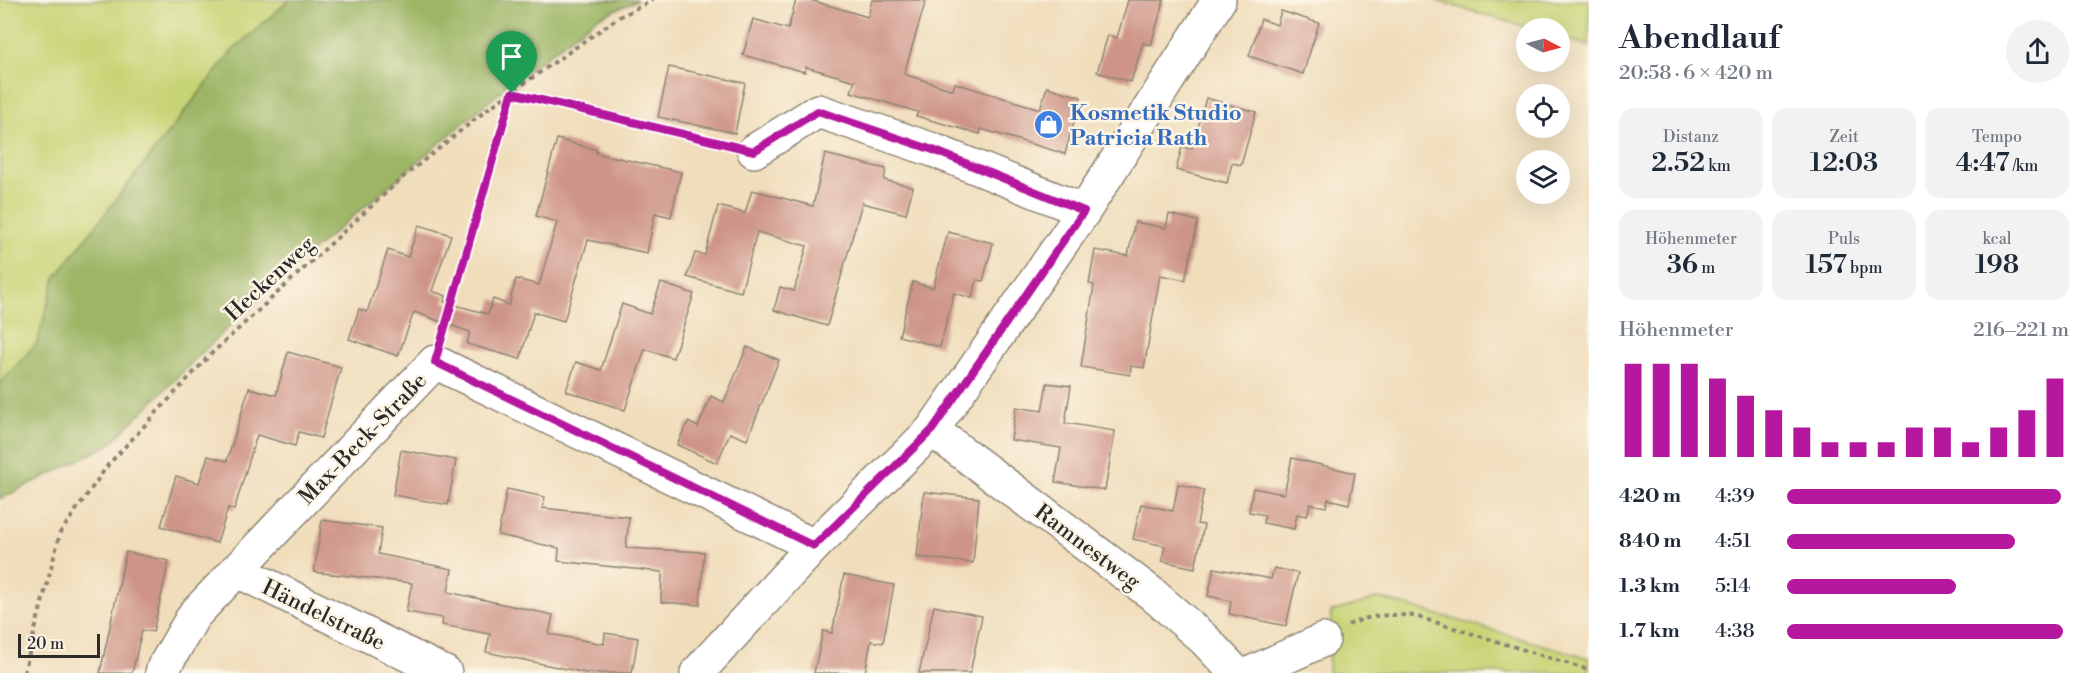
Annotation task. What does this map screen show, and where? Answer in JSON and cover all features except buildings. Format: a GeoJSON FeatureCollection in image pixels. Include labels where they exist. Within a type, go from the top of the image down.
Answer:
{"type":"FeatureCollection","features":[{"type":"Feature","properties":{"kind":"street"},"geometry":{"type":"LineString","coordinates":[[697,673],[814,546],[932,430],[1084,211],[1219,0]]}},
{"type":"Feature","properties":{"kind":"street"},"geometry":{"type":"LineString","coordinates":[[754,151],[818,111],[933,150],[1084,211]]}},
{"type":"Feature","properties":{"kind":"street","name":"Max-Beck-Straße"},"geometry":{"type":"LineString","coordinates":[[162,673],[194,615],[435,362],[814,546]]}},
{"type":"Feature","properties":{"kind":"street","name":"Ramnestweg"},"geometry":{"type":"LineString","coordinates":[[932,430],[1151,593],[1204,639],[1236,673]]}},
{"type":"Feature","properties":{"kind":"street","name":"Händelstraße"},"geometry":{"type":"LineString","coordinates":[[236,570],[445,673]]}},
{"type":"Feature","properties":{"kind":"street"},"geometry":{"type":"LineString","coordinates":[[1251,673],[1323,640]]}},
{"type":"Feature","properties":{"kind":"path","name":"Heckenweg"},"geometry":{"type":"LineString","coordinates":[[24,673],[60,533],[108,465],[210,355],[394,185],[489,108],[619,17],[653,0]]}},
{"type":"Feature","properties":{"kind":"path"},"geometry":{"type":"LineString","coordinates":[[435,362],[512,93],[754,151]]}},
{"type":"Feature","properties":{"kind":"path"},"geometry":{"type":"LineString","coordinates":[[1323,640],[1368,616],[1385,614],[1415,616],[1589,670]]}},
{"type":"Feature","properties":{"kind":"green space"},"geometry":{"type":"Polygon","coordinates":[[[0,0],[289,0],[232,51],[55,278],[37,343],[0,384],[0,0]]]}},
{"type":"Feature","properties":{"kind":"green space"},"geometry":{"type":"Polygon","coordinates":[[[289,0],[638,0],[597,18],[506,87],[310,253],[217,338],[109,445],[0,499],[0,384],[37,343],[55,278],[232,51],[289,0]]]}},
{"type":"Feature","properties":{"kind":"green space"},"geometry":{"type":"Polygon","coordinates":[[[1434,0],[1589,0],[1589,46],[1570,41],[1570,18],[1516,18],[1516,24],[1434,0]]]}},
{"type":"Feature","properties":{"kind":"green space"},"geometry":{"type":"Polygon","coordinates":[[[1380,598],[1589,658],[1589,673],[1328,673],[1331,612],[1380,598]]]}},
{"type":"Feature","properties":{"kind":"place","name":"Kosmetik Studio Patricia Rath"},"geometry":{"type":"Point","coordinates":[1049,125]}},
{"type":"Feature","properties":{"kind":"route"},"geometry":{"type":"LineString","coordinates":[[512,93],[754,151],[818,111],[933,150],[1084,211],[932,430],[814,546],[435,362],[512,93]]}}]}
